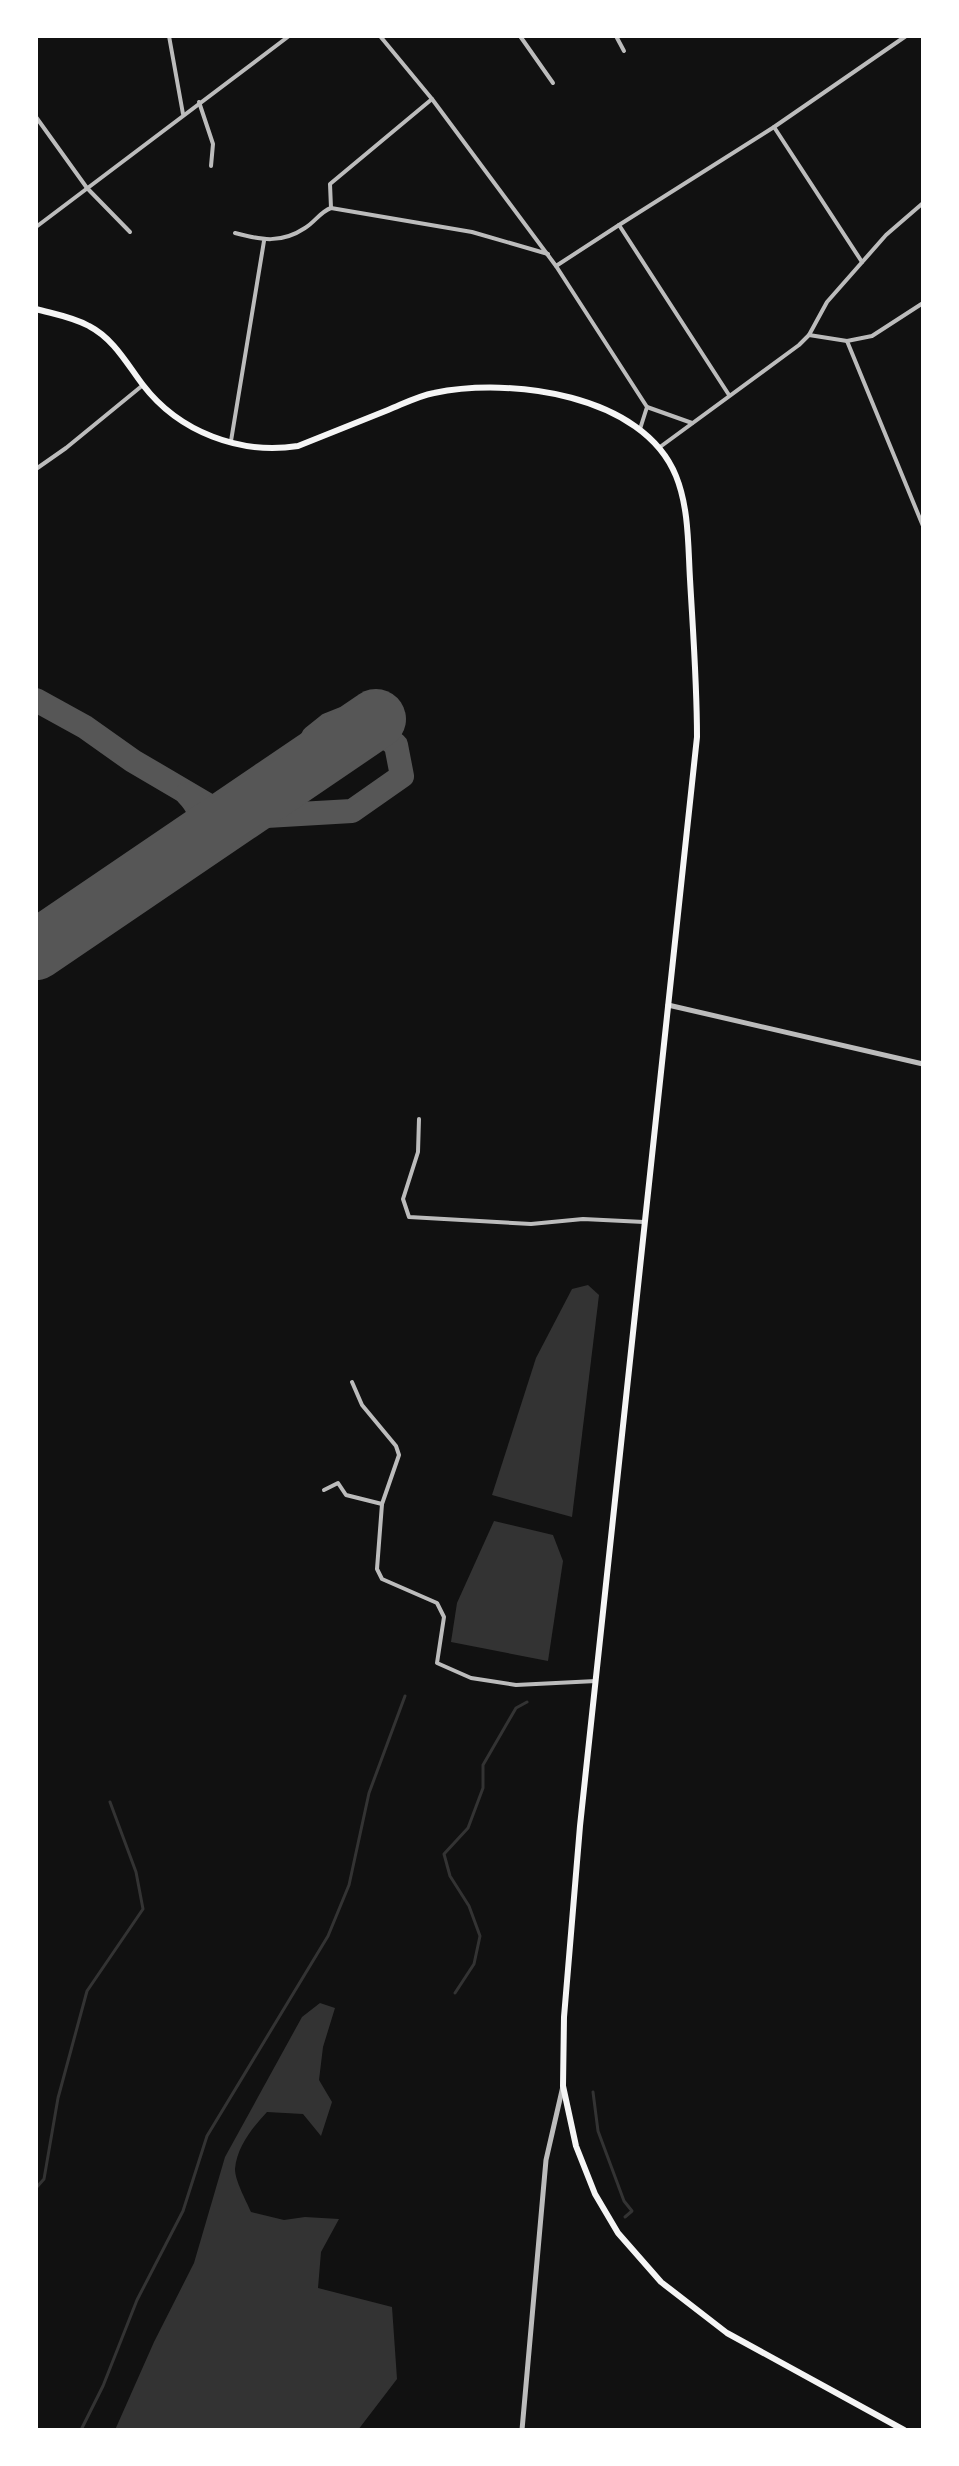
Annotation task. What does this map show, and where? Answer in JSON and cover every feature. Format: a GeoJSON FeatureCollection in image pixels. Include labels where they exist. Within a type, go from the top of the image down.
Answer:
{"type":"FeatureCollection","features":[{"type":"Feature","properties":{"kind":"highway"},"geometry":{"type":"LineString","coordinates":[[36,309],[91,326],[110,341],[159,404],[214,438],[231,444],[275,450],[298,446],[430,394],[464,388],[501,388],[565,396],[624,418],[660,447],[676,475],[687,528],[697,686],[695,751],[580,1826],[564,2017],[563,2086],[576,2146],[595,2194],[618,2233],[661,2282],[727,2333],[904,2430]]}},
{"type":"Feature","properties":{"kind":"street"},"geometry":{"type":"LineString","coordinates":[[169,36],[183,114]]}},
{"type":"Feature","properties":{"kind":"street"},"geometry":{"type":"LineString","coordinates":[[36,227],[289,36]]}},
{"type":"Feature","properties":{"kind":"street"},"geometry":{"type":"LineString","coordinates":[[380,36],[432,99],[548,254],[647,407],[692,423]]}},
{"type":"Feature","properties":{"kind":"street"},"geometry":{"type":"LineString","coordinates":[[520,36],[553,83]]}},
{"type":"Feature","properties":{"kind":"street"},"geometry":{"type":"LineString","coordinates":[[616,36],[624,51]]}},
{"type":"Feature","properties":{"kind":"street"},"geometry":{"type":"LineString","coordinates":[[556,266],[774,127],[906,36]]}},
{"type":"Feature","properties":{"kind":"street"},"geometry":{"type":"LineString","coordinates":[[331,208],[330,184],[432,99]]}},
{"type":"Feature","properties":{"kind":"street"},"geometry":{"type":"LineString","coordinates":[[199,102],[213,144],[211,166]]}},
{"type":"Feature","properties":{"kind":"street"},"geometry":{"type":"LineString","coordinates":[[36,117],[87,188],[130,232]]}},
{"type":"Feature","properties":{"kind":"street"},"geometry":{"type":"LineString","coordinates":[[774,127],[862,262]]}},
{"type":"Feature","properties":{"kind":"street"},"geometry":{"type":"LineString","coordinates":[[660,447],[809,335],[827,302],[886,235],[923,203]]}},
{"type":"Feature","properties":{"kind":"street"},"geometry":{"type":"LineString","coordinates":[[235,233],[264,241],[290,236],[331,208],[472,232],[548,254]]}},
{"type":"Feature","properties":{"kind":"street"},"geometry":{"type":"LineString","coordinates":[[619,225],[729,395]]}},
{"type":"Feature","properties":{"kind":"street"},"geometry":{"type":"LineString","coordinates":[[231,444],[264,241]]}},
{"type":"Feature","properties":{"kind":"street"},"geometry":{"type":"LineString","coordinates":[[809,335],[847,341],[872,336],[923,303]]}},
{"type":"Feature","properties":{"kind":"street"},"geometry":{"type":"LineString","coordinates":[[847,341],[923,526]]}},
{"type":"Feature","properties":{"kind":"street"},"geometry":{"type":"LineString","coordinates":[[36,469],[143,385]]}},
{"type":"Feature","properties":{"kind":"street"},"geometry":{"type":"LineString","coordinates":[[640,429],[647,407]]}},
{"type":"Feature","properties":{"kind":"street"},"geometry":{"type":"LineString","coordinates":[[668,1005],[923,1064]]}},
{"type":"Feature","properties":{"kind":"street"},"geometry":{"type":"LineString","coordinates":[[419,1119],[418,1152],[403,1199],[409,1217],[531,1224],[583,1219],[644,1222]]}},
{"type":"Feature","properties":{"kind":"street"},"geometry":{"type":"LineString","coordinates":[[352,1382],[362,1405],[396,1446],[399,1455],[382,1504],[377,1569],[382,1579],[437,1603],[444,1617],[437,1663],[471,1678],[516,1685],[596,1681]]}},
{"type":"Feature","properties":{"kind":"street"},"geometry":{"type":"LineString","coordinates":[[324,1490],[338,1483],[346,1495],[382,1504]]}},
{"type":"Feature","properties":{"kind":"street"},"geometry":{"type":"LineString","coordinates":[[522,2430],[546,2160],[563,2086]]}},
{"type":"Feature","properties":{"kind":"shaded area"},"geometry":{"type":"Polygon","coordinates":[[[588,1285],[599,1295],[572,1517],[492,1495],[536,1358],[572,1289],[588,1285]]]}},
{"type":"Feature","properties":{"kind":"shaded area"},"geometry":{"type":"Polygon","coordinates":[[[494,1521],[553,1535],[563,1561],[548,1661],[451,1642],[457,1603],[494,1521]]]}},
{"type":"Feature","properties":{"kind":"shaded area"},"geometry":{"type":"Polygon","coordinates":[[[320,2003],[335,2008],[323,2047],[319,2080],[332,2102],[321,2136],[303,2114],[267,2112],[242,2145],[235,2174],[251,2212],[284,2220],[305,2217],[339,2219],[321,2252],[318,2288],[392,2307],[397,2379],[358,2430],[115,2430],[194,2263],[225,2157],[302,2017],[320,2003]]]}},
{"type":"Feature","properties":{"kind":"waterway"},"geometry":{"type":"LineString","coordinates":[[81,2430],[103,2386],[137,2300],[183,2211],[207,2136],[328,1936],[349,1885],[369,1793],[405,1696]]}},
{"type":"Feature","properties":{"kind":"waterway"},"geometry":{"type":"LineString","coordinates":[[455,1993],[474,1964],[480,1936],[469,1906],[450,1876],[444,1854],[468,1828],[483,1788],[483,1765],[516,1708],[527,1702]]}},
{"type":"Feature","properties":{"kind":"waterway"},"geometry":{"type":"LineString","coordinates":[[36,2188],[44,2179],[58,2098],[87,1991],[143,1909],[136,1872],[110,1802]]}},
{"type":"Feature","properties":{"kind":"waterway"},"geometry":{"type":"LineString","coordinates":[[593,2092],[598,2131],[624,2201],[632,2211],[625,2217]]}},
{"type":"Feature","properties":{"kind":"taxiway"},"geometry":{"type":"LineString","coordinates":[[36,700],[230,818],[352,811],[402,776],[396,745],[369,724],[343,719],[328,725],[313,737],[301,770]]}},
{"type":"Feature","properties":{"kind":"taxiway"},"geometry":{"type":"LineString","coordinates":[[170,859],[194,838],[201,823],[200,814],[187,794]]}},
{"type":"Feature","properties":{"kind":"runway"},"geometry":{"type":"LineString","coordinates":[[36,950],[376,719]]}}]}
